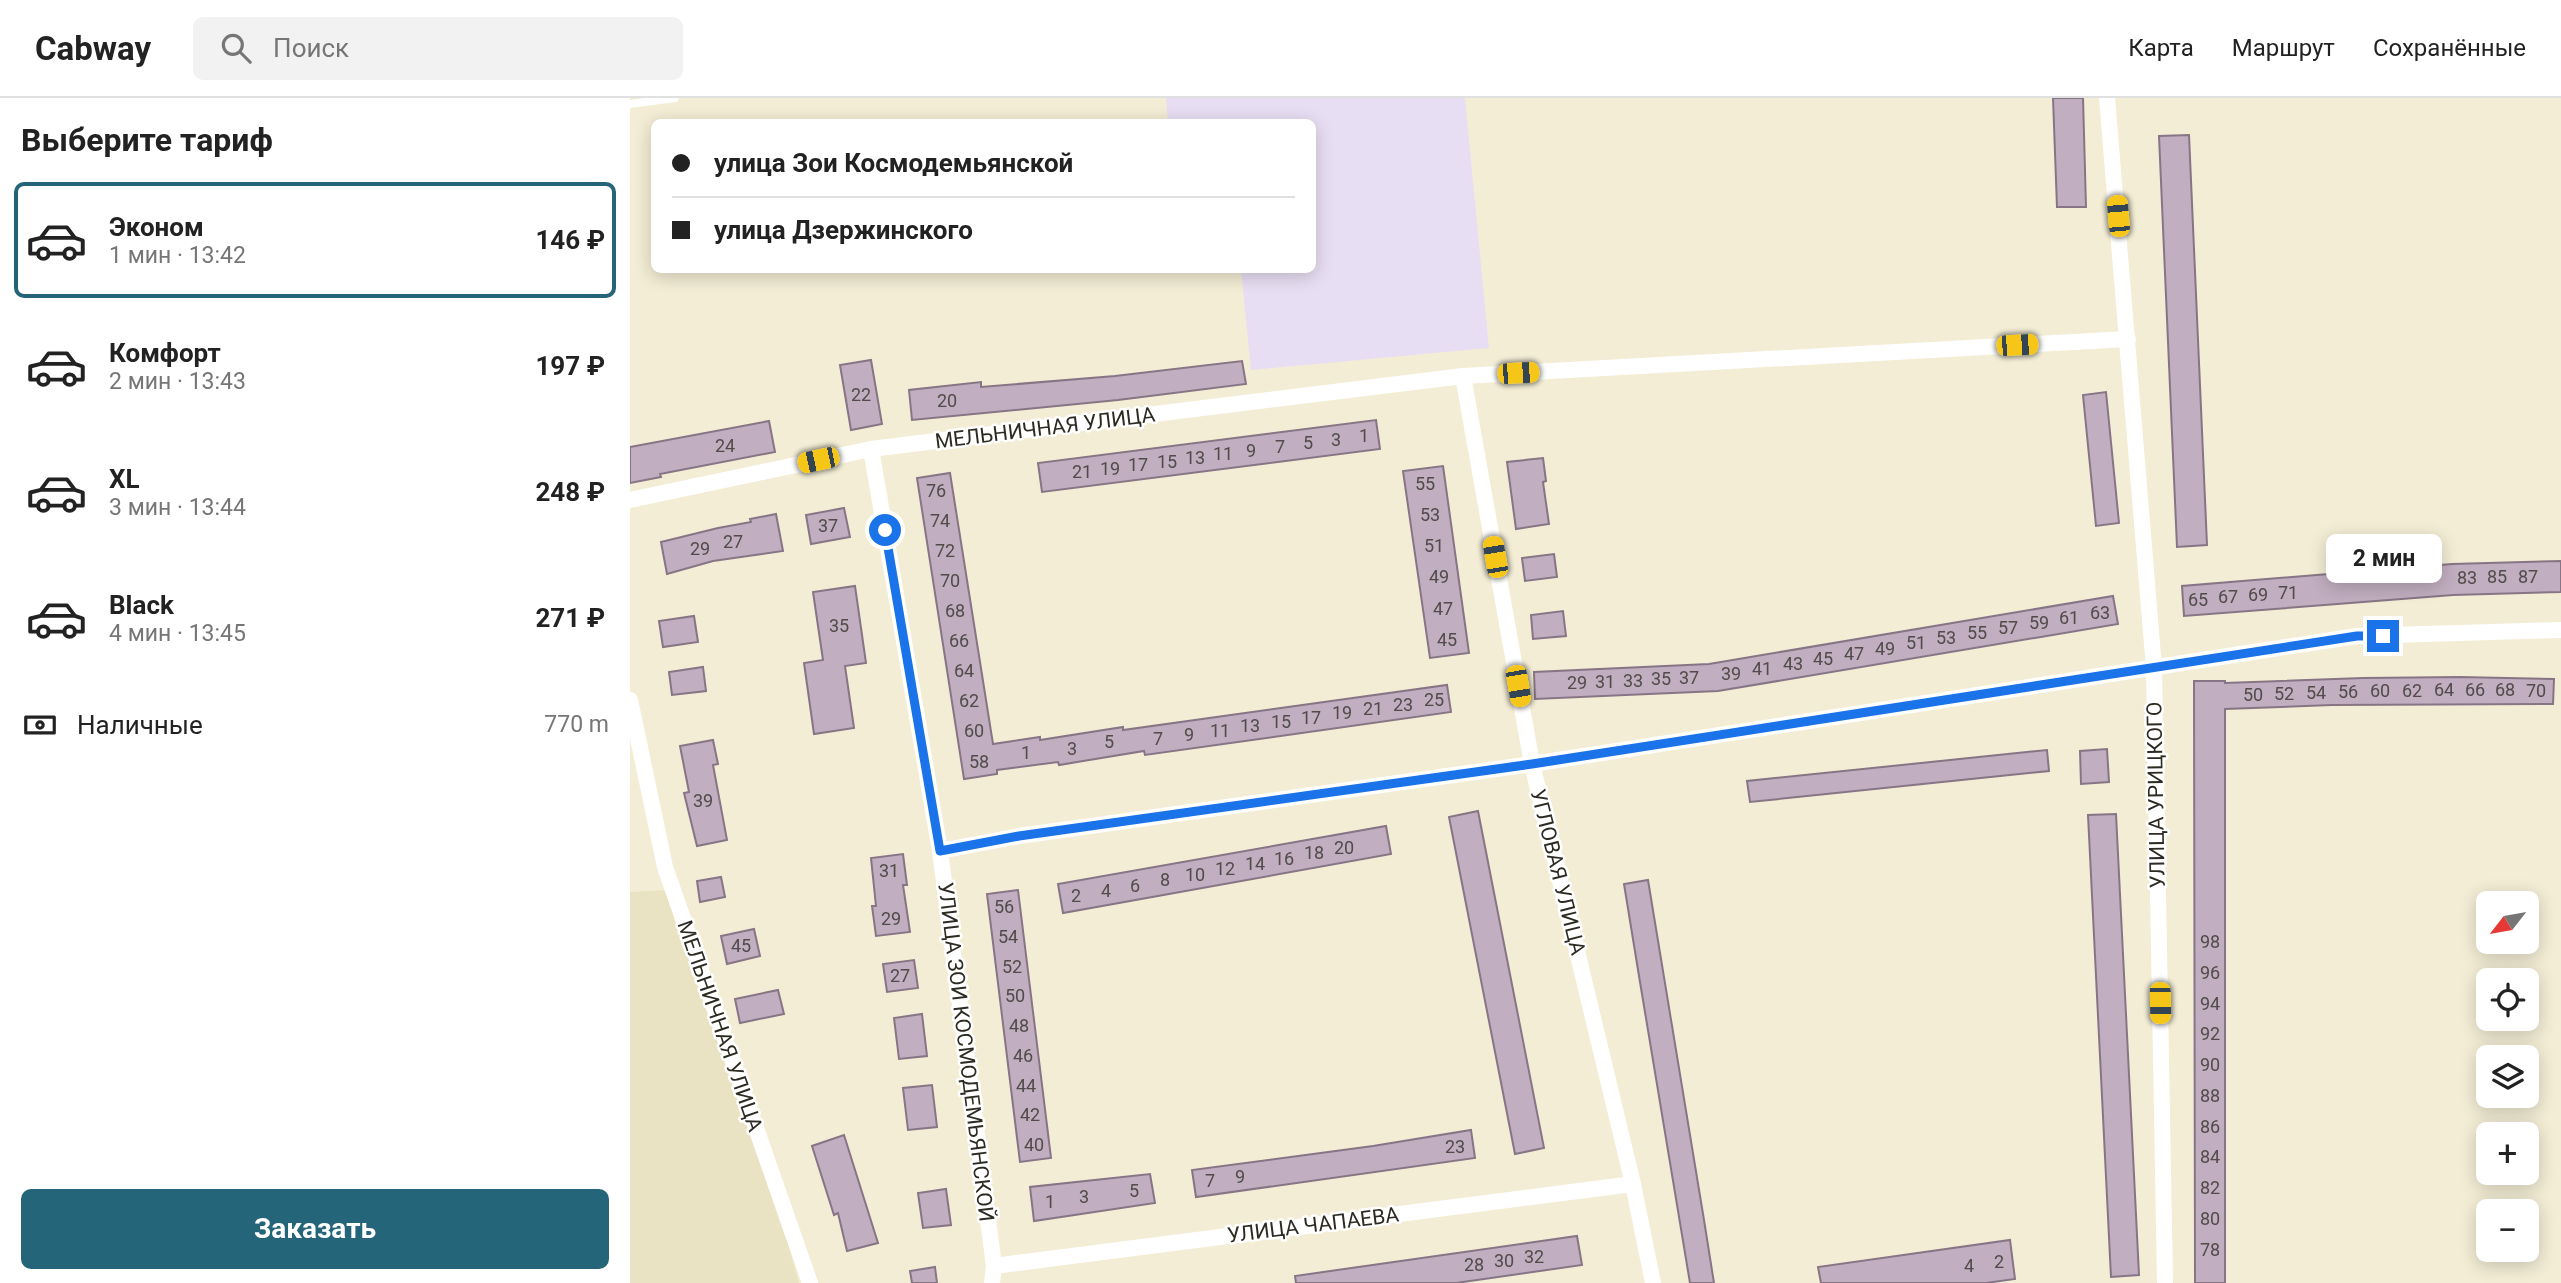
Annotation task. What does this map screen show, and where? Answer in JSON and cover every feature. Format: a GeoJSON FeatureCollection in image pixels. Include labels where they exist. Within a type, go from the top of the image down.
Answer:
{"type":"FeatureCollection","features":[{"type":"Feature","properties":{"kind":"street","name":"УЛИЦА УРИЦКОГО"},"geometry":{"type":"LineString","coordinates":[[2108,98],[2154,668],[2165,1283]]}},
{"type":"Feature","properties":{"kind":"street","name":"МЕЛЬНИЧНАЯ УЛИЦА"},"geometry":{"type":"LineString","coordinates":[[630,500],[872,449],[1463,376],[2128,339]]}},
{"type":"Feature","properties":{"kind":"street","name":"УГЛОВАЯ УЛИЦА"},"geometry":{"type":"LineString","coordinates":[[1463,376],[1532,764],[1633,1184],[1653,1283]]}},
{"type":"Feature","properties":{"kind":"street","name":"УЛИЦА ЗОИ КОСМОДЕМЬЯНСКОЙ"},"geometry":{"type":"LineString","coordinates":[[872,449],[940,851],[994,1266],[992,1283]]}},
{"type":"Feature","properties":{"kind":"street"},"geometry":{"type":"LineString","coordinates":[[940,851],[1019,836],[1532,764],[2357,636],[2561,630]]}},
{"type":"Feature","properties":{"kind":"street","name":"МЕЛЬНИЧНАЯ УЛИЦА"},"geometry":{"type":"LineString","coordinates":[[630,700],[637,768],[665,867],[810,1283]]}},
{"type":"Feature","properties":{"kind":"street","name":"УЛИЦА ЧАПАЕВА"},"geometry":{"type":"LineString","coordinates":[[994,1266],[1633,1184]]}},
{"type":"Feature","properties":{"kind":"lane"},"geometry":{"type":"LineString","coordinates":[[630,104],[675,98]]}},
{"type":"Feature","properties":{"kind":"shaded area"},"geometry":{"type":"Polygon","coordinates":[[[1166,98],[1465,98],[1489,348],[1251,370],[1241,273],[1316,273],[1316,119],[1168,119],[1166,98]]]}},
{"type":"Feature","properties":{"kind":"shaded area"},"geometry":{"type":"Polygon","coordinates":[[[668,890],[769,1175],[799,1283],[630,1283],[630,892],[668,890]]]}},
{"type":"Feature","properties":{"kind":"building"},"geometry":{"type":"Polygon","coordinates":[[[2053,98],[2083,98],[2086,207],[2057,207],[2053,98]]]}},
{"type":"Feature","properties":{"kind":"building"},"geometry":{"type":"Polygon","coordinates":[[[2189,135],[2207,545],[2177,547],[2159,136],[2189,135]]]}},
{"type":"Feature","properties":{"kind":"building"},"geometry":{"type":"Polygon","coordinates":[[[871,360],[882,424],[851,430],[840,365],[871,360]]]}},
{"type":"Feature","properties":{"kind":"building"},"geometry":{"type":"Polygon","coordinates":[[[1242,361],[1246,384],[1118,400],[912,420],[909,390],[981,382],[981,387],[1115,376],[1242,361]]]}},
{"type":"Feature","properties":{"kind":"building"},"geometry":{"type":"Polygon","coordinates":[[[2106,392],[2119,523],[2096,526],[2083,395],[2106,392]]]}},
{"type":"Feature","properties":{"kind":"building"},"geometry":{"type":"Polygon","coordinates":[[[1376,420],[1380,449],[1042,492],[1038,463],[1376,420]]]}},
{"type":"Feature","properties":{"kind":"building"},"geometry":{"type":"Polygon","coordinates":[[[769,421],[775,452],[660,474],[661,477],[630,483],[630,447],[769,421]]]}},
{"type":"Feature","properties":{"kind":"building"},"geometry":{"type":"Polygon","coordinates":[[[1543,458],[1546,481],[1543,482],[1549,524],[1516,529],[1507,462],[1543,458]]]}},
{"type":"Feature","properties":{"kind":"building"},"geometry":{"type":"Polygon","coordinates":[[[1443,466],[1469,653],[1430,658],[1403,471],[1443,466]]]}},
{"type":"Feature","properties":{"kind":"building"},"geometry":{"type":"Polygon","coordinates":[[[950,473],[993,744],[1040,737],[1040,740],[1123,727],[1123,730],[1447,685],[1451,712],[1145,755],[1144,751],[1059,765],[1058,762],[997,770],[997,774],[964,779],[917,478],[950,473]]]}},
{"type":"Feature","properties":{"kind":"building"},"geometry":{"type":"Polygon","coordinates":[[[844,508],[850,537],[811,544],[806,515],[844,508]]]}},
{"type":"Feature","properties":{"kind":"building"},"geometry":{"type":"Polygon","coordinates":[[[776,514],[783,551],[713,561],[667,574],[661,542],[776,514]]]}},
{"type":"Feature","properties":{"kind":"building"},"geometry":{"type":"Polygon","coordinates":[[[1554,554],[1557,577],[1525,581],[1522,558],[1554,554]]]}},
{"type":"Feature","properties":{"kind":"building"},"geometry":{"type":"Polygon","coordinates":[[[2561,561],[2561,592],[2453,595],[2184,616],[2182,586],[2452,564],[2561,561]]]}},
{"type":"Feature","properties":{"kind":"building"},"geometry":{"type":"Polygon","coordinates":[[[855,586],[866,663],[845,666],[854,728],[814,734],[804,663],[823,660],[813,592],[855,586]]]}},
{"type":"Feature","properties":{"kind":"building"},"geometry":{"type":"Polygon","coordinates":[[[2113,596],[2118,624],[1718,691],[1535,699],[1534,672],[1709,664],[2113,596]]]}},
{"type":"Feature","properties":{"kind":"building"},"geometry":{"type":"Polygon","coordinates":[[[1563,611],[1566,636],[1533,639],[1531,615],[1563,611]]]}},
{"type":"Feature","properties":{"kind":"building"},"geometry":{"type":"Polygon","coordinates":[[[694,616],[698,642],[663,647],[659,621],[694,616]]]}},
{"type":"Feature","properties":{"kind":"building"},"geometry":{"type":"Polygon","coordinates":[[[703,667],[706,691],[672,695],[669,672],[703,667]]]}},
{"type":"Feature","properties":{"kind":"building"},"geometry":{"type":"Polygon","coordinates":[[[2460,677],[2554,679],[2553,704],[2332,705],[2225,709],[2225,1283],[2195,1283],[2194,681],[2225,683],[2460,677]]]}},
{"type":"Feature","properties":{"kind":"building"},"geometry":{"type":"Polygon","coordinates":[[[713,740],[718,764],[713,765],[727,840],[697,846],[684,793],[689,792],[680,746],[713,740]]]}},
{"type":"Feature","properties":{"kind":"building"},"geometry":{"type":"Polygon","coordinates":[[[2107,749],[2109,782],[2081,784],[2080,751],[2107,749]]]}},
{"type":"Feature","properties":{"kind":"building"},"geometry":{"type":"Polygon","coordinates":[[[2047,750],[2049,771],[1750,802],[1747,781],[2047,750]]]}},
{"type":"Feature","properties":{"kind":"building"},"geometry":{"type":"Polygon","coordinates":[[[1478,811],[1544,1148],[1515,1154],[1449,817],[1478,811]]]}},
{"type":"Feature","properties":{"kind":"building"},"geometry":{"type":"Polygon","coordinates":[[[2116,814],[2139,1275],[2111,1277],[2088,815],[2116,814]]]}},
{"type":"Feature","properties":{"kind":"building"},"geometry":{"type":"Polygon","coordinates":[[[1386,826],[1391,854],[1063,913],[1058,884],[1386,826]]]}},
{"type":"Feature","properties":{"kind":"building"},"geometry":{"type":"Polygon","coordinates":[[[903,854],[907,885],[903,885],[910,932],[876,936],[871,858],[903,854]]]}},
{"type":"Feature","properties":{"kind":"building"},"geometry":{"type":"Polygon","coordinates":[[[721,877],[725,897],[700,902],[697,881],[721,877]]]}},
{"type":"Feature","properties":{"kind":"building"},"geometry":{"type":"Polygon","coordinates":[[[1648,880],[1714,1283],[1690,1283],[1639,976],[1624,884],[1648,880]]]}},
{"type":"Feature","properties":{"kind":"building"},"geometry":{"type":"Polygon","coordinates":[[[1018,890],[1051,1158],[1020,1162],[987,894],[1018,890]]]}},
{"type":"Feature","properties":{"kind":"building"},"geometry":{"type":"Polygon","coordinates":[[[754,929],[760,956],[727,964],[721,936],[754,929]]]}},
{"type":"Feature","properties":{"kind":"building"},"geometry":{"type":"Polygon","coordinates":[[[914,960],[918,988],[887,992],[883,964],[914,960]]]}},
{"type":"Feature","properties":{"kind":"building"},"geometry":{"type":"Polygon","coordinates":[[[778,990],[784,1014],[740,1023],[735,999],[778,990]]]}},
{"type":"Feature","properties":{"kind":"building"},"geometry":{"type":"Polygon","coordinates":[[[922,1014],[927,1056],[899,1059],[894,1018],[922,1014]]]}},
{"type":"Feature","properties":{"kind":"building"},"geometry":{"type":"Polygon","coordinates":[[[932,1085],[937,1127],[908,1130],[903,1088],[932,1085]]]}},
{"type":"Feature","properties":{"kind":"building"},"geometry":{"type":"Polygon","coordinates":[[[1471,1130],[1475,1158],[1196,1197],[1192,1170],[1471,1130]]]}},
{"type":"Feature","properties":{"kind":"building"},"geometry":{"type":"Polygon","coordinates":[[[844,1135],[878,1243],[847,1251],[838,1213],[834,1215],[812,1146],[844,1135]]]}},
{"type":"Feature","properties":{"kind":"building"},"geometry":{"type":"Polygon","coordinates":[[[1150,1174],[1155,1203],[1034,1221],[1030,1187],[1150,1174]]]}},
{"type":"Feature","properties":{"kind":"building"},"geometry":{"type":"Polygon","coordinates":[[[946,1189],[951,1225],[923,1228],[918,1193],[946,1189]]]}},
{"type":"Feature","properties":{"kind":"building"},"geometry":{"type":"Polygon","coordinates":[[[1577,1236],[1582,1265],[1456,1283],[1296,1283],[1295,1276],[1577,1236]]]}},
{"type":"Feature","properties":{"kind":"building"},"geometry":{"type":"Polygon","coordinates":[[[2010,1240],[2015,1279],[1986,1283],[1821,1283],[1818,1267],[2010,1240]]]}},
{"type":"Feature","properties":{"kind":"building"},"geometry":{"type":"Polygon","coordinates":[[[935,1267],[937,1283],[912,1283],[910,1271],[935,1267]]]}},
{"type":"Feature","properties":{"kind":"route"},"geometry":{"type":"LineString","coordinates":[[885,530],[940,851],[1019,836],[1532,764],[2357,636],[2383,636]]}}]}
